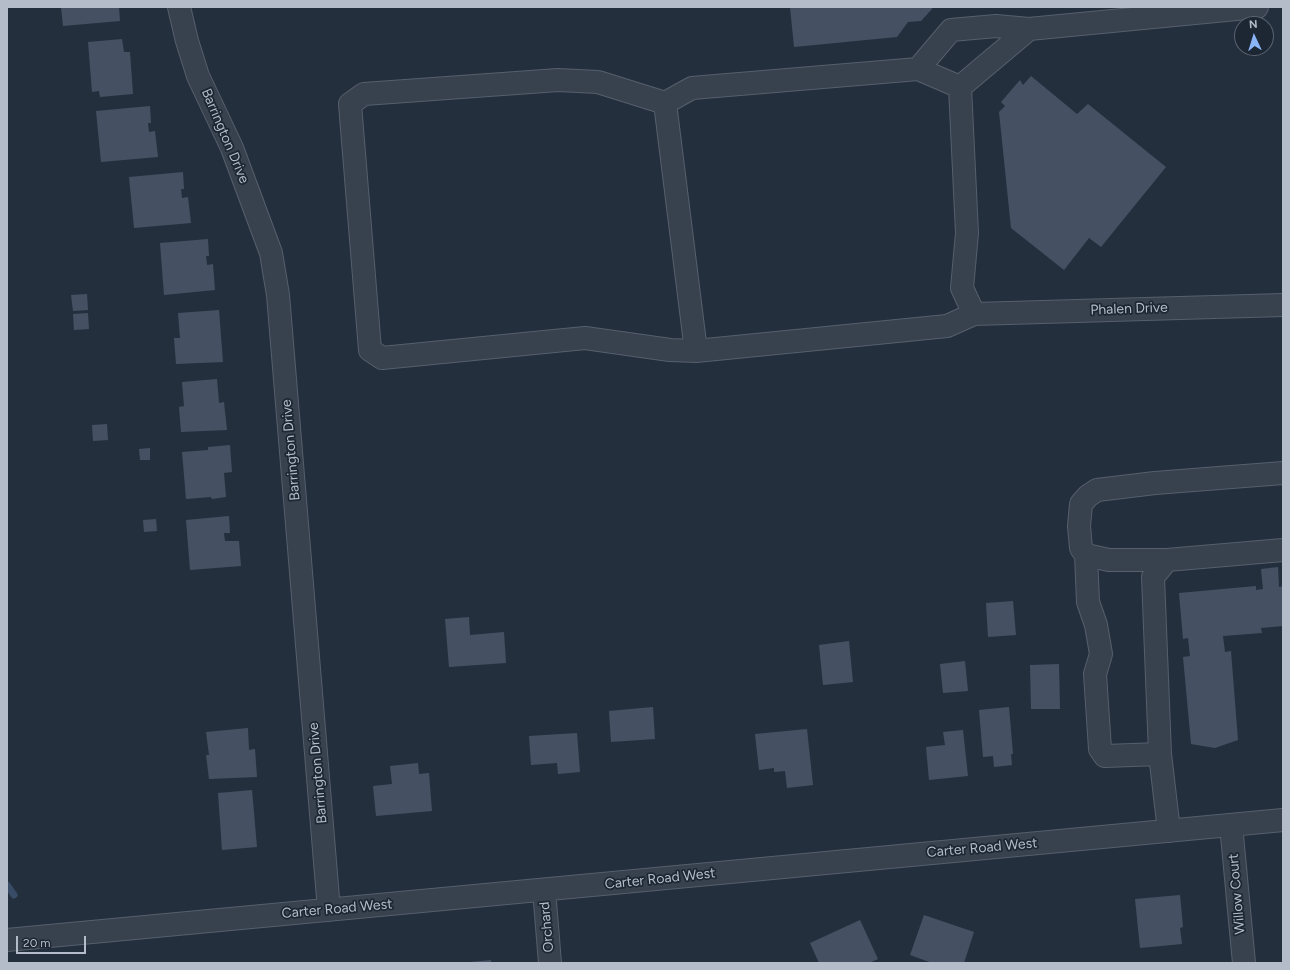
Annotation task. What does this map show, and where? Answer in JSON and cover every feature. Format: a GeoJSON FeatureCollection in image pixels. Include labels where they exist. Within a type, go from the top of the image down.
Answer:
{"type":"FeatureCollection","features":[{"type":"Feature","properties":{"kind":"street","name":"Barrington Drive"},"geometry":{"type":"LineString","coordinates":[[179,7],[187,41],[198,76],[232,148],[271,253],[278,295],[329,910]]}},
{"type":"Feature","properties":{"kind":"street"},"geometry":{"type":"LineString","coordinates":[[918,69],[951,30],[996,26],[1029,29],[1176,11],[1257,7]]}},
{"type":"Feature","properties":{"kind":"street"},"geometry":{"type":"LineString","coordinates":[[960,87],[1029,29]]}},
{"type":"Feature","properties":{"kind":"street"},"geometry":{"type":"LineString","coordinates":[[918,69],[960,87],[967,233],[962,288],[974,314],[947,326],[696,351],[670,350],[585,338],[382,358],[370,350],[350,104],[364,94],[558,80],[598,82],[665,103],[692,88],[918,69]]}},
{"type":"Feature","properties":{"kind":"street"},"geometry":{"type":"LineString","coordinates":[[665,103],[696,351]]}},
{"type":"Feature","properties":{"kind":"street","name":"Phalen Drive"},"geometry":{"type":"LineString","coordinates":[[974,314],[1283,305]]}},
{"type":"Feature","properties":{"kind":"street"},"geometry":{"type":"LineString","coordinates":[[1160,754],[1105,756],[1100,749],[1095,674],[1101,654],[1096,625],[1088,602],[1086,556],[1081,548],[1080,504],[1088,496],[1098,490],[1155,483],[1283,473]]}},
{"type":"Feature","properties":{"kind":"street"},"geometry":{"type":"LineString","coordinates":[[1086,556],[1109,560],[1167,560],[1283,550]]}},
{"type":"Feature","properties":{"kind":"street"},"geometry":{"type":"LineString","coordinates":[[1167,560],[1153,576],[1160,754],[1169,831]]}},
{"type":"Feature","properties":{"kind":"street","name":"Carter Road West"},"geometry":{"type":"LineString","coordinates":[[7,940],[1283,820]]}},
{"type":"Feature","properties":{"kind":"street","name":"Willow Court"},"geometry":{"type":"LineString","coordinates":[[1231,825],[1244,963]]}},
{"type":"Feature","properties":{"kind":"street","name":"Orchard"},"geometry":{"type":"LineString","coordinates":[[544,890],[550,963]]}},
{"type":"Feature","properties":{"kind":"building"},"geometry":{"type":"Polygon","coordinates":[[[61,7],[119,7],[120,21],[63,26],[61,7]]]}},
{"type":"Feature","properties":{"kind":"building"},"geometry":{"type":"Polygon","coordinates":[[[790,7],[932,7],[932,9],[921,21],[908,22],[897,37],[794,47],[790,7]]]}},
{"type":"Feature","properties":{"kind":"building"},"geometry":{"type":"Polygon","coordinates":[[[122,39],[124,52],[130,52],[133,94],[100,97],[99,91],[92,92],[88,42],[122,39]]]}},
{"type":"Feature","properties":{"kind":"building"},"geometry":{"type":"Polygon","coordinates":[[[1031,76],[1077,114],[1088,104],[1166,167],[1101,247],[1089,238],[1064,270],[1011,228],[999,112],[1005,106],[1001,102],[1020,80],[1023,85],[1031,76]]]}},
{"type":"Feature","properties":{"kind":"building"},"geometry":{"type":"Polygon","coordinates":[[[150,106],[151,123],[148,123],[149,132],[155,131],[158,157],[101,162],[96,111],[150,106]]]}},
{"type":"Feature","properties":{"kind":"building"},"geometry":{"type":"Polygon","coordinates":[[[183,172],[184,189],[181,189],[182,198],[188,197],[191,223],[134,228],[129,177],[183,172]]]}},
{"type":"Feature","properties":{"kind":"building"},"geometry":{"type":"Polygon","coordinates":[[[208,239],[209,256],[206,256],[207,265],[213,264],[215,290],[164,295],[160,243],[208,239]]]}},
{"type":"Feature","properties":{"kind":"building"},"geometry":{"type":"Polygon","coordinates":[[[87,294],[88,310],[73,311],[71,295],[87,294]]]}},
{"type":"Feature","properties":{"kind":"building"},"geometry":{"type":"Polygon","coordinates":[[[219,310],[223,362],[176,364],[174,338],[180,338],[178,313],[219,310]]]}},
{"type":"Feature","properties":{"kind":"building"},"geometry":{"type":"Polygon","coordinates":[[[88,313],[89,329],[74,330],[73,314],[88,313]]]}},
{"type":"Feature","properties":{"kind":"building"},"geometry":{"type":"Polygon","coordinates":[[[217,379],[219,403],[224,402],[227,430],[181,432],[179,407],[184,406],[182,382],[217,379]]]}},
{"type":"Feature","properties":{"kind":"building"},"geometry":{"type":"Polygon","coordinates":[[[107,424],[108,440],[93,441],[92,425],[107,424]]]}},
{"type":"Feature","properties":{"kind":"building"},"geometry":{"type":"Polygon","coordinates":[[[230,445],[232,472],[224,473],[226,497],[212,499],[211,497],[186,499],[182,452],[208,450],[208,447],[230,445]]]}},
{"type":"Feature","properties":{"kind":"building"},"geometry":{"type":"Polygon","coordinates":[[[150,448],[150,460],[140,460],[139,449],[150,448]]]}},
{"type":"Feature","properties":{"kind":"building"},"geometry":{"type":"Polygon","coordinates":[[[229,516],[230,533],[224,533],[225,541],[239,541],[241,566],[190,570],[186,520],[229,516]]]}},
{"type":"Feature","properties":{"kind":"building"},"geometry":{"type":"Polygon","coordinates":[[[156,519],[157,531],[144,532],[143,520],[156,519]]]}},
{"type":"Feature","properties":{"kind":"building"},"geometry":{"type":"Polygon","coordinates":[[[1278,567],[1279,587],[1283,586],[1283,626],[1261,628],[1262,633],[1223,636],[1225,652],[1231,651],[1238,740],[1215,748],[1191,744],[1183,657],[1190,656],[1188,638],[1183,639],[1179,593],[1256,586],[1256,590],[1263,589],[1261,569],[1278,567]]]}},
{"type":"Feature","properties":{"kind":"building"},"geometry":{"type":"Polygon","coordinates":[[[1013,601],[1016,635],[988,637],[986,603],[1013,601]]]}},
{"type":"Feature","properties":{"kind":"building"},"geometry":{"type":"Polygon","coordinates":[[[469,617],[470,635],[504,632],[506,663],[449,667],[445,619],[469,617]]]}},
{"type":"Feature","properties":{"kind":"building"},"geometry":{"type":"Polygon","coordinates":[[[849,641],[853,682],[823,685],[819,645],[849,641]]]}},
{"type":"Feature","properties":{"kind":"building"},"geometry":{"type":"Polygon","coordinates":[[[965,661],[968,691],[943,693],[940,664],[965,661]]]}},
{"type":"Feature","properties":{"kind":"building"},"geometry":{"type":"Polygon","coordinates":[[[1059,664],[1060,709],[1031,709],[1030,665],[1059,664]]]}},
{"type":"Feature","properties":{"kind":"building"},"geometry":{"type":"Polygon","coordinates":[[[653,707],[655,739],[611,742],[609,711],[653,707]]]}},
{"type":"Feature","properties":{"kind":"building"},"geometry":{"type":"Polygon","coordinates":[[[1009,707],[1013,754],[1011,754],[1012,765],[994,767],[993,756],[983,757],[979,710],[1009,707]]]}},
{"type":"Feature","properties":{"kind":"building"},"geometry":{"type":"Polygon","coordinates":[[[248,728],[249,750],[255,749],[257,777],[209,779],[206,755],[209,755],[206,732],[248,728]]]}},
{"type":"Feature","properties":{"kind":"building"},"geometry":{"type":"Polygon","coordinates":[[[807,729],[813,785],[787,788],[785,771],[774,772],[774,768],[759,770],[755,734],[807,729]]]}},
{"type":"Feature","properties":{"kind":"building"},"geometry":{"type":"Polygon","coordinates":[[[963,730],[968,776],[929,780],[926,747],[945,745],[943,732],[963,730]]]}},
{"type":"Feature","properties":{"kind":"building"},"geometry":{"type":"Polygon","coordinates":[[[577,733],[580,772],[558,774],[557,763],[531,765],[529,736],[577,733]]]}},
{"type":"Feature","properties":{"kind":"building"},"geometry":{"type":"Polygon","coordinates":[[[418,763],[419,774],[429,773],[432,811],[376,816],[373,786],[392,784],[390,766],[418,763]]]}},
{"type":"Feature","properties":{"kind":"building"},"geometry":{"type":"Polygon","coordinates":[[[252,790],[257,847],[222,850],[218,793],[252,790]]]}},
{"type":"Feature","properties":{"kind":"building"},"geometry":{"type":"Polygon","coordinates":[[[1180,895],[1183,927],[1180,928],[1182,944],[1140,948],[1135,899],[1180,895]]]}},
{"type":"Feature","properties":{"kind":"building"},"geometry":{"type":"Polygon","coordinates":[[[924,915],[974,932],[964,963],[932,963],[910,955],[924,915]]]}},
{"type":"Feature","properties":{"kind":"building"},"geometry":{"type":"Polygon","coordinates":[[[860,920],[878,959],[869,963],[819,963],[810,943],[860,920]]]}},
{"type":"Feature","properties":{"kind":"building"},"geometry":{"type":"Polygon","coordinates":[[[491,960],[491,963],[470,963],[470,962],[491,960]]]}},
{"type":"Feature","properties":{"kind":"waterway"},"geometry":{"type":"LineString","coordinates":[[7,885],[14,895]]}}]}
